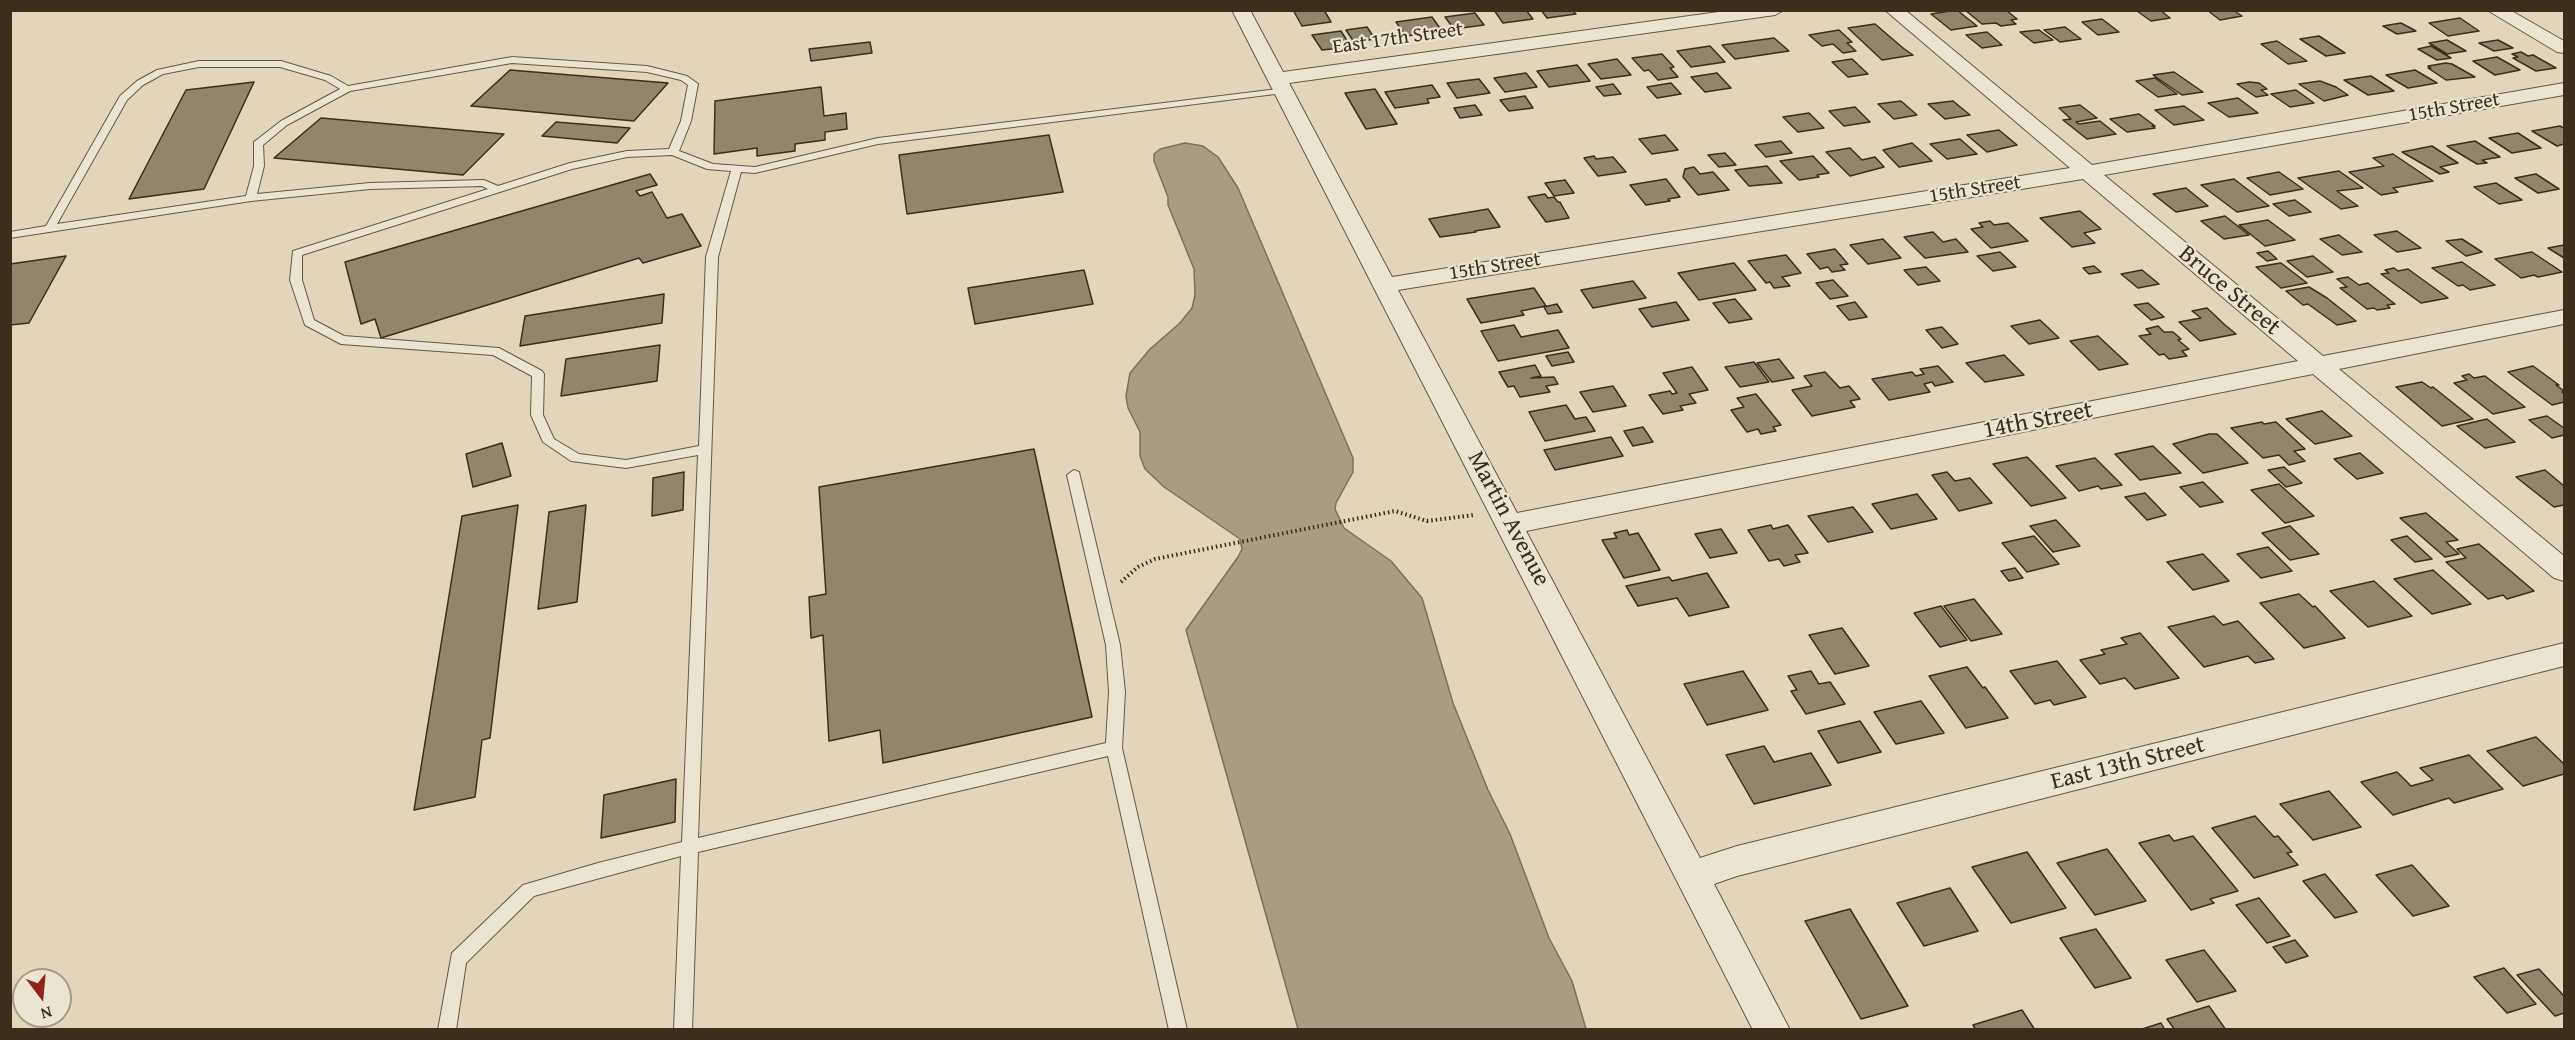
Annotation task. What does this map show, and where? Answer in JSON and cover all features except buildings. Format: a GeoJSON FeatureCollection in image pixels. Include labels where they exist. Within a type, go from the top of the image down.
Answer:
{"type":"FeatureCollection","features":[{"type":"Feature","properties":{"kind":"street","name":"Martin Avenue"},"geometry":{"type":"LineString","coordinates":[[1240,10],[1505,513],[1772,1029]]}},
{"type":"Feature","properties":{"kind":"street","name":"East 17th Street"},"geometry":{"type":"LineString","coordinates":[[1280,84],[1775,10]]}},
{"type":"Feature","properties":{"kind":"street","name":"Bruce Street"},"geometry":{"type":"LineString","coordinates":[[1894,10],[2565,571]]}},
{"type":"Feature","properties":{"kind":"street"},"geometry":{"type":"LineString","coordinates":[[2496,10],[2565,48]]}},
{"type":"Feature","properties":{"kind":"street","name":"15th Street"},"geometry":{"type":"LineString","coordinates":[[1385,285],[2087,172],[2565,89]]}},
{"type":"Feature","properties":{"kind":"street","name":"14th Street"},"geometry":{"type":"LineString","coordinates":[[1505,513],[2319,366],[2565,317]]}},
{"type":"Feature","properties":{"kind":"street","name":"East 13th Street"},"geometry":{"type":"LineString","coordinates":[[1692,876],[1760,855],[2565,655]]}},
{"type":"Feature","properties":{"kind":"lane"},"geometry":{"type":"LineString","coordinates":[[251,198],[259,166],[258,144],[284,123],[346,89],[512,60],[646,69],[684,78],[693,84],[686,121],[673,152]]}},
{"type":"Feature","properties":{"kind":"lane"},"geometry":{"type":"LineString","coordinates":[[50,228],[123,98],[140,83],[160,72],[199,64],[281,64],[328,78],[346,89]]}},
{"type":"Feature","properties":{"kind":"lane"},"geometry":{"type":"LineString","coordinates":[[704,449],[626,464],[576,458],[549,442],[537,415],[538,374],[495,351],[341,340],[309,322],[296,280],[297,253],[570,166],[627,154],[673,152],[711,167],[755,170],[878,141],[1280,84]]}},
{"type":"Feature","properties":{"kind":"lane"},"geometry":{"type":"LineString","coordinates":[[683,1029],[712,257],[737,169]]}},
{"type":"Feature","properties":{"kind":"lane"},"geometry":{"type":"LineString","coordinates":[[10,235],[251,198],[370,186],[484,183],[499,189]]}},
{"type":"Feature","properties":{"kind":"lane"},"geometry":{"type":"LineString","coordinates":[[1074,475],[1113,645],[1117,692],[1114,748],[1178,1029]]}},
{"type":"Feature","properties":{"kind":"lane"},"geometry":{"type":"LineString","coordinates":[[447,1029],[458,958],[529,890],[598,870],[1114,748]]}},
{"type":"Feature","properties":{"kind":"path"},"geometry":{"type":"LineString","coordinates":[[1118,584],[1138,567],[1155,559],[1395,511],[1427,521],[1505,513]]}},
{"type":"Feature","properties":{"kind":"shaded area"},"geometry":{"type":"Polygon","coordinates":[[[1185,143],[1203,146],[1218,157],[1238,188],[1353,458],[1353,472],[1335,509],[1344,528],[1391,561],[1422,598],[1453,703],[1488,790],[1510,834],[1549,938],[1572,981],[1586,1029],[1298,1029],[1186,630],[1238,557],[1242,549],[1240,539],[1164,487],[1145,469],[1140,456],[1140,432],[1128,408],[1126,396],[1130,373],[1150,349],[1180,323],[1192,308],[1195,295],[1194,269],[1168,205],[1168,197],[1154,161],[1154,154],[1160,149],[1185,143]]]}}]}
